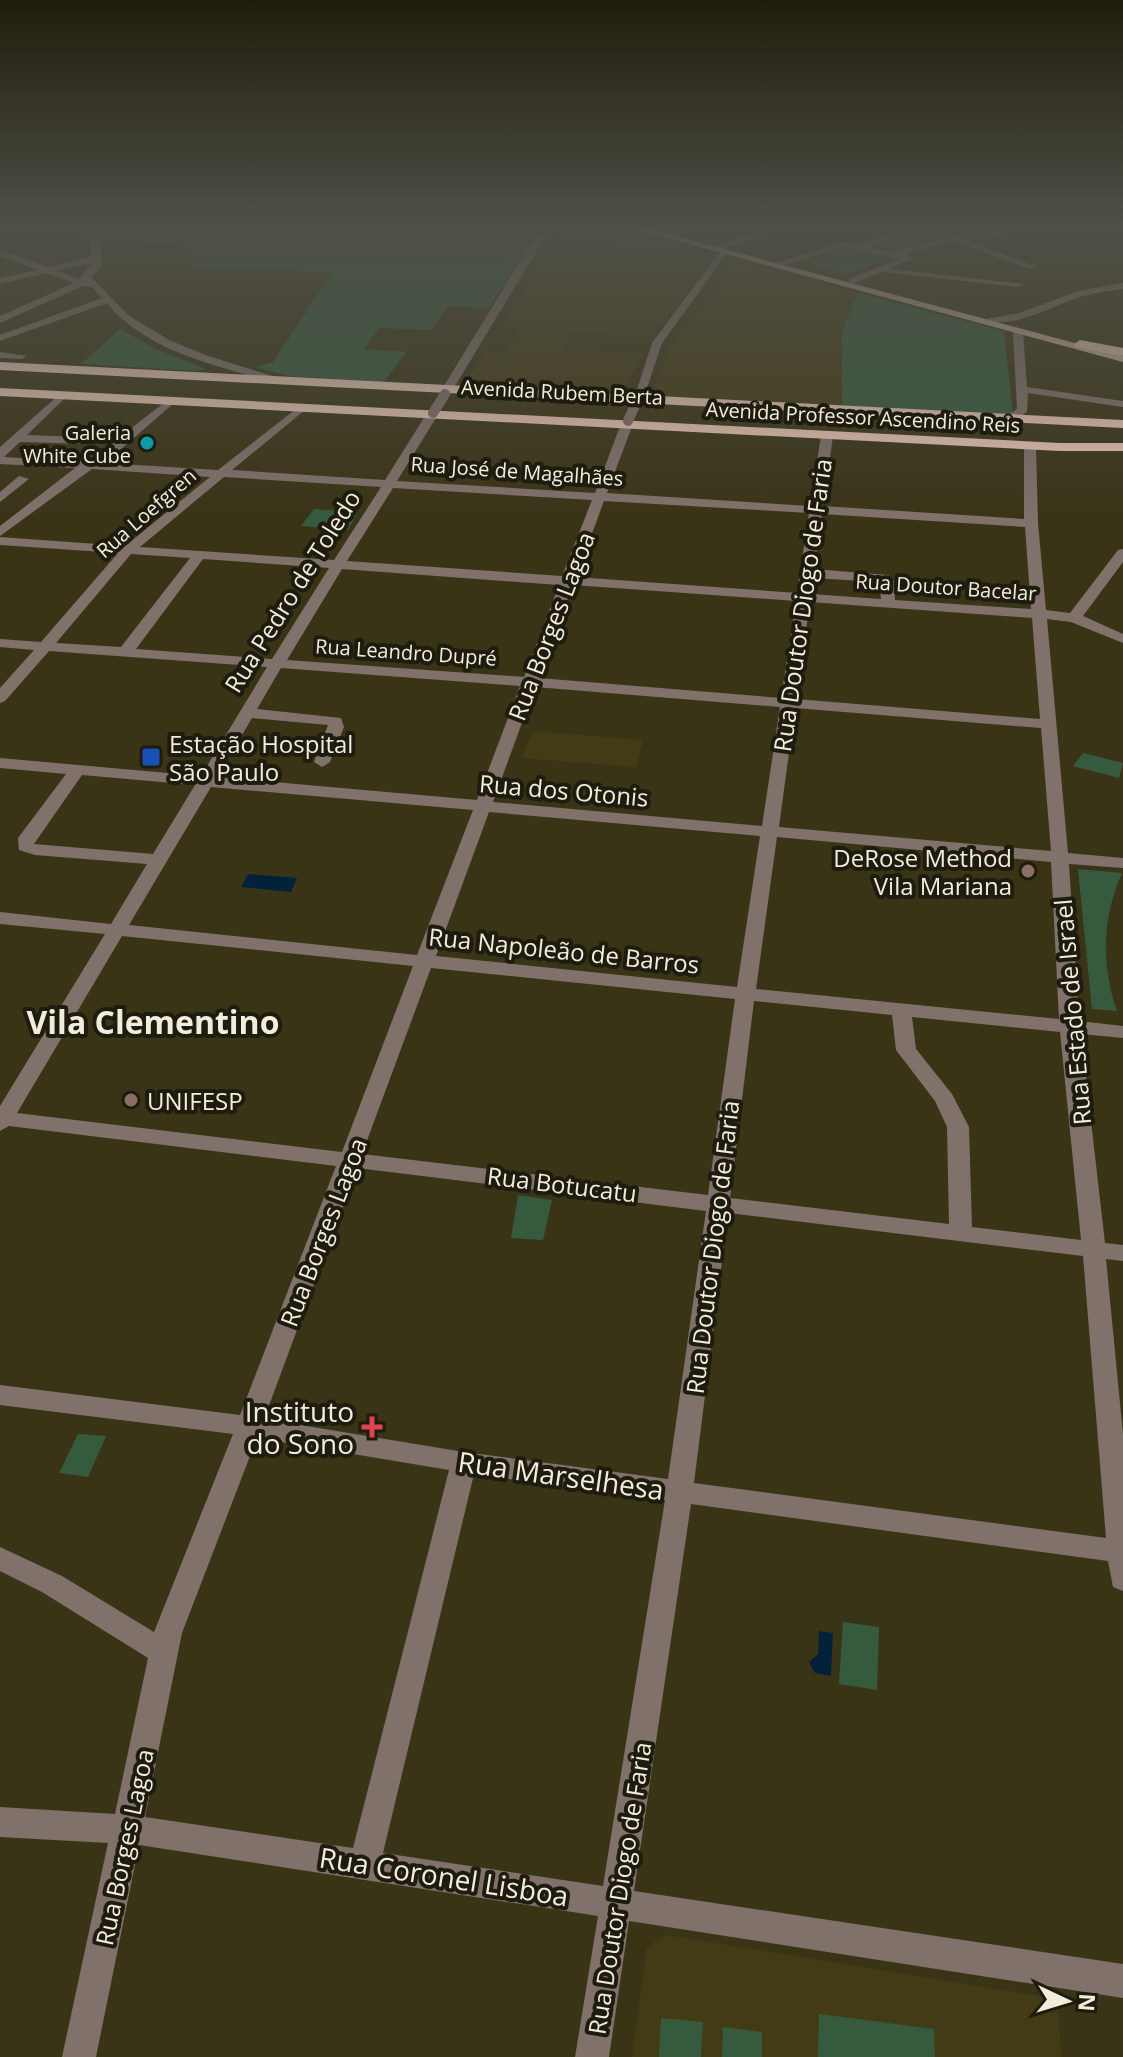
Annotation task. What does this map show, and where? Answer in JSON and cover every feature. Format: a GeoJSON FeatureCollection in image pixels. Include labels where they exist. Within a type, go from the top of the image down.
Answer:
{"type":"FeatureCollection","features":[{"type":"Feature","properties":{"kind":"highway"},"geometry":{"type":"LineString","coordinates":[[1082,347],[1123,357]]}},
{"type":"Feature","properties":{"kind":"highway"},"geometry":{"type":"LineString","coordinates":[[0,366],[282,382]]}},
{"type":"Feature","properties":{"kind":"highway"},"geometry":{"type":"LineString","coordinates":[[104,381],[192,376]]}},
{"type":"Feature","properties":{"kind":"highway","name":"Avenida Rubem Berta"},"geometry":{"type":"LineString","coordinates":[[0,384],[104,381],[1010,424]]}},
{"type":"Feature","properties":{"kind":"highway","name":"Avenida Professor Ascendino Reis"},"geometry":{"type":"LineString","coordinates":[[282,382],[1010,424]]}},
{"type":"Feature","properties":{"kind":"highway"},"geometry":{"type":"LineString","coordinates":[[0,384],[61,396],[170,401]]}},
{"type":"Feature","properties":{"kind":"highway","name":"Avenida Rubem Berta"},"geometry":{"type":"LineString","coordinates":[[0,384],[965,433],[1123,431]]}},
{"type":"Feature","properties":{"kind":"highway","name":"Avenida Professor Ascendino Reis"},"geometry":{"type":"LineString","coordinates":[[170,401],[827,436],[1123,448]]}},
{"type":"Feature","properties":{"kind":"highway"},"geometry":{"type":"LineString","coordinates":[[1010,424],[1123,431]]}},
{"type":"Feature","properties":{"kind":"main road"},"geometry":{"type":"LineString","coordinates":[[989,324],[1082,347]]}},
{"type":"Feature","properties":{"kind":"main road"},"geometry":{"type":"LineString","coordinates":[[1007,324],[1082,347]]}},
{"type":"Feature","properties":{"kind":"street"},"geometry":{"type":"LineString","coordinates":[[0,338],[44,324]]}},
{"type":"Feature","properties":{"kind":"street","name":"Avenida Professor Ascendino Reis"},"geometry":{"type":"LineString","coordinates":[[136,324],[144,331],[213,360],[282,382]]}},
{"type":"Feature","properties":{"kind":"street"},"geometry":{"type":"LineString","coordinates":[[445,393],[487,324]]}},
{"type":"Feature","properties":{"kind":"street"},"geometry":{"type":"LineString","coordinates":[[636,402],[657,343],[670,324]]}},
{"type":"Feature","properties":{"kind":"street"},"geometry":{"type":"LineString","coordinates":[[1010,424],[1023,410],[1018,332]]}},
{"type":"Feature","properties":{"kind":"street"},"geometry":{"type":"LineString","coordinates":[[0,355],[22,356]]}},
{"type":"Feature","properties":{"kind":"street","name":"Avenida Professor Ascendino Reis"},"geometry":{"type":"LineString","coordinates":[[213,360],[224,370]]}},
{"type":"Feature","properties":{"kind":"street"},"geometry":{"type":"LineString","coordinates":[[192,376],[242,370]]}},
{"type":"Feature","properties":{"kind":"street"},"geometry":{"type":"LineString","coordinates":[[1021,389],[1123,404]]}},
{"type":"Feature","properties":{"kind":"street","name":"Rua Pedro de Toledo"},"geometry":{"type":"LineString","coordinates":[[1,1120],[246,713],[445,393]]}},
{"type":"Feature","properties":{"kind":"street"},"geometry":{"type":"LineString","coordinates":[[0,457],[61,396]]}},
{"type":"Feature","properties":{"kind":"street"},"geometry":{"type":"LineString","coordinates":[[0,532],[100,461],[170,401]]}},
{"type":"Feature","properties":{"kind":"street","name":"Rua Borges Lagoa"},"geometry":{"type":"LineString","coordinates":[[79,2057],[164,1653],[184,1590],[249,1426],[636,402]]}},
{"type":"Feature","properties":{"kind":"street","name":"Rua Loefgren"},"geometry":{"type":"LineString","coordinates":[[0,698],[127,551],[301,408]]}},
{"type":"Feature","properties":{"kind":"street","name":"Rua Doutor Diogo de Faria"},"geometry":{"type":"LineString","coordinates":[[592,2057],[679,1491],[745,994],[827,436]]}},
{"type":"Feature","properties":{"kind":"street"},"geometry":{"type":"LineString","coordinates":[[17,438],[82,441]]}},
{"type":"Feature","properties":{"kind":"street","name":"Rua Estado de Israel"},"geometry":{"type":"LineString","coordinates":[[1030,446],[1031,523],[1060,857],[1070,1027],[1094,1250],[1123,1579]]}},
{"type":"Feature","properties":{"kind":"street","name":"Rua José de Magalhães"},"geometry":{"type":"LineString","coordinates":[[0,457],[1031,523]]}},
{"type":"Feature","properties":{"kind":"street"},"geometry":{"type":"LineString","coordinates":[[1,497],[23,479]]}},
{"type":"Feature","properties":{"kind":"street","name":"Rua Doutor Bacelar"},"geometry":{"type":"LineString","coordinates":[[0,541],[1038,613],[1074,618],[1123,639]]}},
{"type":"Feature","properties":{"kind":"street"},"geometry":{"type":"LineString","coordinates":[[1074,618],[1123,553]]}},
{"type":"Feature","properties":{"kind":"street"},"geometry":{"type":"LineString","coordinates":[[126,651],[199,556]]}},
{"type":"Feature","properties":{"kind":"street"},"geometry":{"type":"LineString","coordinates":[[806,573],[883,578],[887,581],[888,603]]}},
{"type":"Feature","properties":{"kind":"street","name":"Rua Leandro Dupré"},"geometry":{"type":"LineString","coordinates":[[0,643],[1048,724]]}},
{"type":"Feature","properties":{"kind":"street"},"geometry":{"type":"LineString","coordinates":[[246,713],[335,721],[336,727],[322,762]]}},
{"type":"Feature","properties":{"kind":"street","name":"Rua dos Otonis"},"geometry":{"type":"LineString","coordinates":[[0,763],[1123,863]]}},
{"type":"Feature","properties":{"kind":"street"},"geometry":{"type":"LineString","coordinates":[[77,771],[27,838],[25,846],[35,850],[157,860]]}},
{"type":"Feature","properties":{"kind":"street","name":"Rua Napoleão de Barros"},"geometry":{"type":"LineString","coordinates":[[0,918],[1123,1032]]}},
{"type":"Feature","properties":{"kind":"street"},"geometry":{"type":"LineString","coordinates":[[901,1010],[906,1050],[945,1099],[958,1127],[961,1234]]}},
{"type":"Feature","properties":{"kind":"street","name":"Rua Botucatu"},"geometry":{"type":"LineString","coordinates":[[1,1120],[718,1202],[1123,1253]]}},
{"type":"Feature","properties":{"kind":"street","name":"Rua Marselhesa"},"geometry":{"type":"LineString","coordinates":[[0,1395],[249,1426],[464,1462],[1122,1551]]}},
{"type":"Feature","properties":{"kind":"street"},"geometry":{"type":"LineString","coordinates":[[365,1864],[464,1462]]}},
{"type":"Feature","properties":{"kind":"street"},"geometry":{"type":"LineString","coordinates":[[0,1558],[52,1584],[164,1653]]}},
{"type":"Feature","properties":{"kind":"street","name":"Rua Coronel Lisboa"},"geometry":{"type":"LineString","coordinates":[[0,1822],[128,1829],[1123,1981]]}},
{"type":"Feature","properties":{"kind":"shaded area"},"geometry":{"type":"Polygon","coordinates":[[[505,324],[661,324],[651,337],[571,333],[565,350],[643,354],[621,396],[463,388],[484,353],[506,354],[519,330],[502,329],[505,324]]]}},
{"type":"Feature","properties":{"kind":"shaded area"},"geometry":{"type":"Polygon","coordinates":[[[688,324],[845,324],[842,331],[842,408],[651,396],[668,349],[688,324]]]}},
{"type":"Feature","properties":{"kind":"shaded area"},"geometry":{"type":"Polygon","coordinates":[[[532,731],[643,740],[636,767],[522,758],[532,731]]]}},
{"type":"Feature","properties":{"kind":"shaded area"},"geometry":{"type":"Polygon","coordinates":[[[666,1935],[1058,1999],[1061,2057],[632,2057],[647,1947],[666,1935]]]}},
{"type":"Feature","properties":{"kind":"green space"},"geometry":{"type":"Polygon","coordinates":[[[298,324],[435,324],[431,330],[379,328],[364,349],[406,352],[384,382],[289,376],[255,367],[273,362],[298,324]]]}},
{"type":"Feature","properties":{"kind":"green space"},"geometry":{"type":"Polygon","coordinates":[[[845,324],[977,324],[1004,331],[1013,414],[1008,417],[842,408],[842,331],[845,324]]]}},
{"type":"Feature","properties":{"kind":"green space"},"geometry":{"type":"Polygon","coordinates":[[[120,329],[158,350],[206,369],[81,364],[120,329]]]}},
{"type":"Feature","properties":{"kind":"green space"},"geometry":{"type":"Polygon","coordinates":[[[314,509],[358,512],[348,530],[301,526],[314,509]]]}},
{"type":"Feature","properties":{"kind":"green space"},"geometry":{"type":"Polygon","coordinates":[[[1083,753],[1123,763],[1119,778],[1073,766],[1083,753]]]}},
{"type":"Feature","properties":{"kind":"green space"},"geometry":{"type":"Polygon","coordinates":[[[1078,869],[1122,873],[1107,924],[1106,941],[1108,976],[1117,1011],[1092,1009],[1078,869]]]}},
{"type":"Feature","properties":{"kind":"green space"},"geometry":{"type":"Polygon","coordinates":[[[518,1195],[552,1200],[543,1240],[511,1238],[518,1195]]]}},
{"type":"Feature","properties":{"kind":"green space"},"geometry":{"type":"Polygon","coordinates":[[[78,1434],[106,1436],[88,1477],[59,1473],[78,1434]]]}},
{"type":"Feature","properties":{"kind":"green space"},"geometry":{"type":"Polygon","coordinates":[[[843,1622],[879,1627],[877,1690],[839,1684],[843,1622]]]}},
{"type":"Feature","properties":{"kind":"green space"},"geometry":{"type":"Polygon","coordinates":[[[819,2014],[934,2029],[935,2057],[818,2057],[819,2014]]]}},
{"type":"Feature","properties":{"kind":"green space"},"geometry":{"type":"Polygon","coordinates":[[[661,2018],[703,2022],[701,2057],[659,2057],[661,2018]]]}},
{"type":"Feature","properties":{"kind":"green space"},"geometry":{"type":"Polygon","coordinates":[[[723,2027],[762,2032],[762,2057],[722,2057],[723,2027]]]}},
{"type":"Feature","properties":{"kind":"water"},"geometry":{"type":"Polygon","coordinates":[[[248,874],[297,878],[291,892],[241,887],[248,874]]]}},
{"type":"Feature","properties":{"kind":"water"},"geometry":{"type":"Polygon","coordinates":[[[819,1631],[833,1633],[831,1676],[815,1673],[809,1662],[818,1654],[819,1631]]]}},
{"type":"Feature","properties":{"kind":"place","name":"Galeria White Cube"},"geometry":{"type":"Point","coordinates":[147,443]}},
{"type":"Feature","properties":{"kind":"place","name":"Estação Hospital São Paulo"},"geometry":{"type":"Point","coordinates":[151,757]}},
{"type":"Feature","properties":{"kind":"place","name":"DeRose Method Vila Mariana"},"geometry":{"type":"Point","coordinates":[1028,871]}},
{"type":"Feature","properties":{"kind":"place","name":"UNIFESP"},"geometry":{"type":"Point","coordinates":[131,1100]}},
{"type":"Feature","properties":{"kind":"place","name":"Instituto do Sono"},"geometry":{"type":"Point","coordinates":[372,1427]}},
{"type":"Feature","properties":{"kind":"district","name":"Vila Clementino"},"geometry":{"type":"Point","coordinates":[153,1021]}}]}
